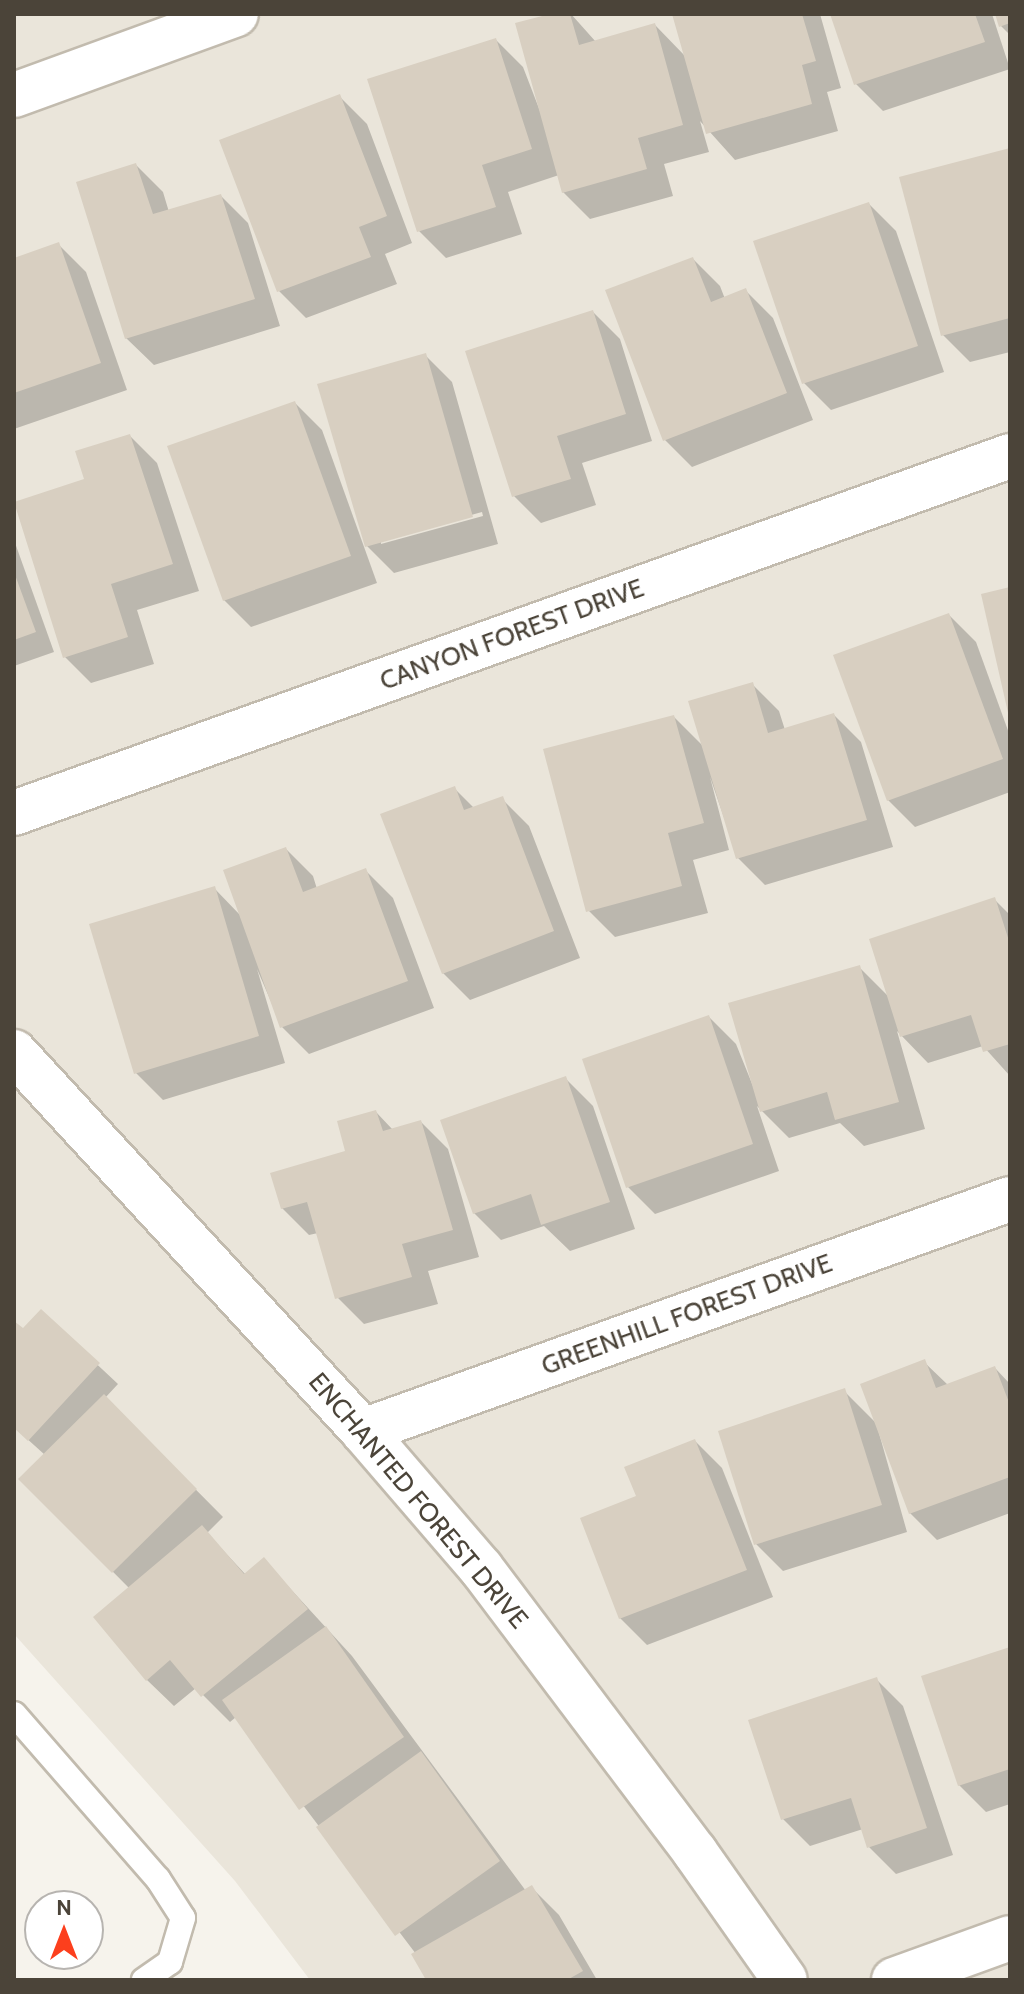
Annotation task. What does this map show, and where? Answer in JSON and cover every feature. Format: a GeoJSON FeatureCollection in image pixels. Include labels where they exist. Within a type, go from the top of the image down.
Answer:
{"type":"FeatureCollection","features":[{"type":"Feature","properties":{"kind":"street"},"geometry":{"type":"LineString","coordinates":[[14,95],[236,14]]}},
{"type":"Feature","properties":{"kind":"street","name":"CANYON FOREST DRIVE"},"geometry":{"type":"LineString","coordinates":[[14,813],[1010,456]]}},
{"type":"Feature","properties":{"kind":"street","name":"ENCHANTED FOREST DRIVE"},"geometry":{"type":"LineString","coordinates":[[14,1052],[363,1431],[481,1568],[695,1852],[785,1980]]}},
{"type":"Feature","properties":{"kind":"street","name":"GREENHILL FOREST DRIVE"},"geometry":{"type":"LineString","coordinates":[[363,1431],[1010,1199]]}},
{"type":"Feature","properties":{"kind":"street"},"geometry":{"type":"LineString","coordinates":[[894,1980],[1010,1938]]}},
{"type":"Feature","properties":{"kind":"lane"},"geometry":{"type":"LineString","coordinates":[[14,1714],[158,1879],[183,1918],[170,1962],[144,1980]]}},
{"type":"Feature","properties":{"kind":"shaded area"},"geometry":{"type":"Polygon","coordinates":[[[14,14],[1010,14],[1010,1980],[310,1980],[235,1881],[14,1634],[14,14]]]}},
{"type":"Feature","properties":{"kind":"building"},"geometry":{"type":"Polygon","coordinates":[[[550,14],[570,14],[579,45],[655,23],[683,125],[638,138],[647,169],[562,193],[515,23],[550,14]]]}},
{"type":"Feature","properties":{"kind":"building"},"geometry":{"type":"Polygon","coordinates":[[[672,14],[802,14],[816,61],[802,65],[812,104],[706,134],[672,14]]]}},
{"type":"Feature","properties":{"kind":"building"},"geometry":{"type":"Polygon","coordinates":[[[830,14],[975,14],[985,42],[854,85],[830,14]]]}},
{"type":"Feature","properties":{"kind":"building"},"geometry":{"type":"Polygon","coordinates":[[[995,14],[1010,14],[1010,23],[999,27],[995,14]]]}},
{"type":"Feature","properties":{"kind":"building"},"geometry":{"type":"Polygon","coordinates":[[[496,38],[532,149],[482,165],[496,207],[417,232],[367,79],[496,38]]]}},
{"type":"Feature","properties":{"kind":"building"},"geometry":{"type":"Polygon","coordinates":[[[340,94],[387,216],[359,227],[371,257],[277,292],[219,140],[340,94]]]}},
{"type":"Feature","properties":{"kind":"building"},"geometry":{"type":"Polygon","coordinates":[[[1010,148],[1010,318],[941,336],[899,177],[1010,148]]]}},
{"type":"Feature","properties":{"kind":"building"},"geometry":{"type":"Polygon","coordinates":[[[136,163],[153,214],[221,194],[255,299],[125,339],[76,182],[136,163]]]}},
{"type":"Feature","properties":{"kind":"building"},"geometry":{"type":"Polygon","coordinates":[[[869,202],[918,346],[802,384],[753,241],[869,202]]]}},
{"type":"Feature","properties":{"kind":"building"},"geometry":{"type":"Polygon","coordinates":[[[59,242],[101,363],[14,393],[14,258],[59,242]]]}},
{"type":"Feature","properties":{"kind":"building"},"geometry":{"type":"Polygon","coordinates":[[[693,257],[711,302],[746,288],[787,393],[663,441],[605,290],[693,257]]]}},
{"type":"Feature","properties":{"kind":"building"},"geometry":{"type":"Polygon","coordinates":[[[593,310],[626,414],[557,436],[571,479],[512,497],[465,351],[593,310]]]}},
{"type":"Feature","properties":{"kind":"building"},"geometry":{"type":"Polygon","coordinates":[[[426,353],[473,517],[365,547],[317,384],[426,353]]]}},
{"type":"Feature","properties":{"kind":"building"},"geometry":{"type":"Polygon","coordinates":[[[295,401],[351,556],[223,601],[167,446],[295,401]]]}},
{"type":"Feature","properties":{"kind":"building"},"geometry":{"type":"Polygon","coordinates":[[[130,434],[173,564],[111,584],[128,637],[63,658],[14,502],[84,479],[75,451],[130,434]]]}},
{"type":"Feature","properties":{"kind":"building"},"geometry":{"type":"Polygon","coordinates":[[[14,572],[36,632],[14,640],[14,572]]]}},
{"type":"Feature","properties":{"kind":"building"},"geometry":{"type":"Polygon","coordinates":[[[1010,587],[1010,717],[1009,717],[981,594],[1010,587]]]}},
{"type":"Feature","properties":{"kind":"building"},"geometry":{"type":"Polygon","coordinates":[[[949,613],[1003,759],[887,801],[833,655],[949,613]]]}},
{"type":"Feature","properties":{"kind":"building"},"geometry":{"type":"Polygon","coordinates":[[[753,682],[768,733],[834,713],[867,820],[736,859],[688,701],[753,682]]]}},
{"type":"Feature","properties":{"kind":"building"},"geometry":{"type":"Polygon","coordinates":[[[674,715],[704,823],[668,833],[682,886],[586,912],[543,749],[674,715]]]}},
{"type":"Feature","properties":{"kind":"building"},"geometry":{"type":"Polygon","coordinates":[[[455,786],[464,810],[503,796],[554,931],[442,974],[380,814],[455,786]]]}},
{"type":"Feature","properties":{"kind":"building"},"geometry":{"type":"Polygon","coordinates":[[[286,847],[303,892],[366,868],[408,981],[280,1028],[223,870],[286,847]]]}},
{"type":"Feature","properties":{"kind":"building"},"geometry":{"type":"Polygon","coordinates":[[[215,886],[259,1036],[134,1074],[89,924],[215,886]]]}},
{"type":"Feature","properties":{"kind":"building"},"geometry":{"type":"Polygon","coordinates":[[[995,897],[1010,944],[1010,1044],[983,1052],[971,1015],[900,1037],[869,939],[995,897]]]}},
{"type":"Feature","properties":{"kind":"building"},"geometry":{"type":"Polygon","coordinates":[[[860,965],[899,1102],[835,1120],[827,1092],[760,1112],[728,1003],[860,965]]]}},
{"type":"Feature","properties":{"kind":"building"},"geometry":{"type":"Polygon","coordinates":[[[709,1015],[753,1144],[626,1188],[582,1059],[709,1015]]]}},
{"type":"Feature","properties":{"kind":"building"},"geometry":{"type":"Polygon","coordinates":[[[566,1076],[610,1202],[541,1225],[531,1194],[473,1214],[440,1120],[566,1076]]]}},
{"type":"Feature","properties":{"kind":"building"},"geometry":{"type":"Polygon","coordinates":[[[376,1110],[383,1131],[421,1120],[453,1230],[402,1244],[412,1277],[335,1299],[307,1202],[281,1209],[270,1173],[345,1151],[337,1121],[376,1110]]]}},
{"type":"Feature","properties":{"kind":"building"},"geometry":{"type":"Polygon","coordinates":[[[41,1309],[100,1363],[28,1441],[14,1428],[14,1321],[23,1328],[41,1309]]]}},
{"type":"Feature","properties":{"kind":"building"},"geometry":{"type":"Polygon","coordinates":[[[925,1359],[936,1388],[995,1366],[1010,1405],[1010,1477],[909,1514],[860,1384],[925,1359]]]}},
{"type":"Feature","properties":{"kind":"building"},"geometry":{"type":"Polygon","coordinates":[[[845,1388],[882,1505],[754,1545],[718,1431],[845,1388]]]}},
{"type":"Feature","properties":{"kind":"building"},"geometry":{"type":"Polygon","coordinates":[[[104,1394],[197,1489],[112,1573],[18,1479],[104,1394]]]}},
{"type":"Feature","properties":{"kind":"building"},"geometry":{"type":"Polygon","coordinates":[[[695,1439],[747,1570],[619,1619],[580,1518],[636,1496],[624,1467],[695,1439]]]}},
{"type":"Feature","properties":{"kind":"building"},"geometry":{"type":"Polygon","coordinates":[[[202,1525],[244,1574],[264,1557],[308,1609],[201,1697],[170,1660],[146,1681],[93,1617],[202,1525]]]}},
{"type":"Feature","properties":{"kind":"building"},"geometry":{"type":"Polygon","coordinates":[[[326,1626],[404,1737],[299,1810],[222,1700],[326,1626]]]}},
{"type":"Feature","properties":{"kind":"building"},"geometry":{"type":"Polygon","coordinates":[[[1010,1647],[1010,1769],[958,1786],[921,1676],[1010,1647]]]}},
{"type":"Feature","properties":{"kind":"building"},"geometry":{"type":"Polygon","coordinates":[[[877,1677],[927,1828],[867,1848],[851,1798],[781,1820],[748,1720],[877,1677]]]}},
{"type":"Feature","properties":{"kind":"building"},"geometry":{"type":"Polygon","coordinates":[[[421,1751],[500,1861],[395,1936],[316,1827],[421,1751]]]}},
{"type":"Feature","properties":{"kind":"building"},"geometry":{"type":"Polygon","coordinates":[[[532,1885],[583,1971],[567,1980],[426,1980],[411,1954],[532,1885]]]}}]}
